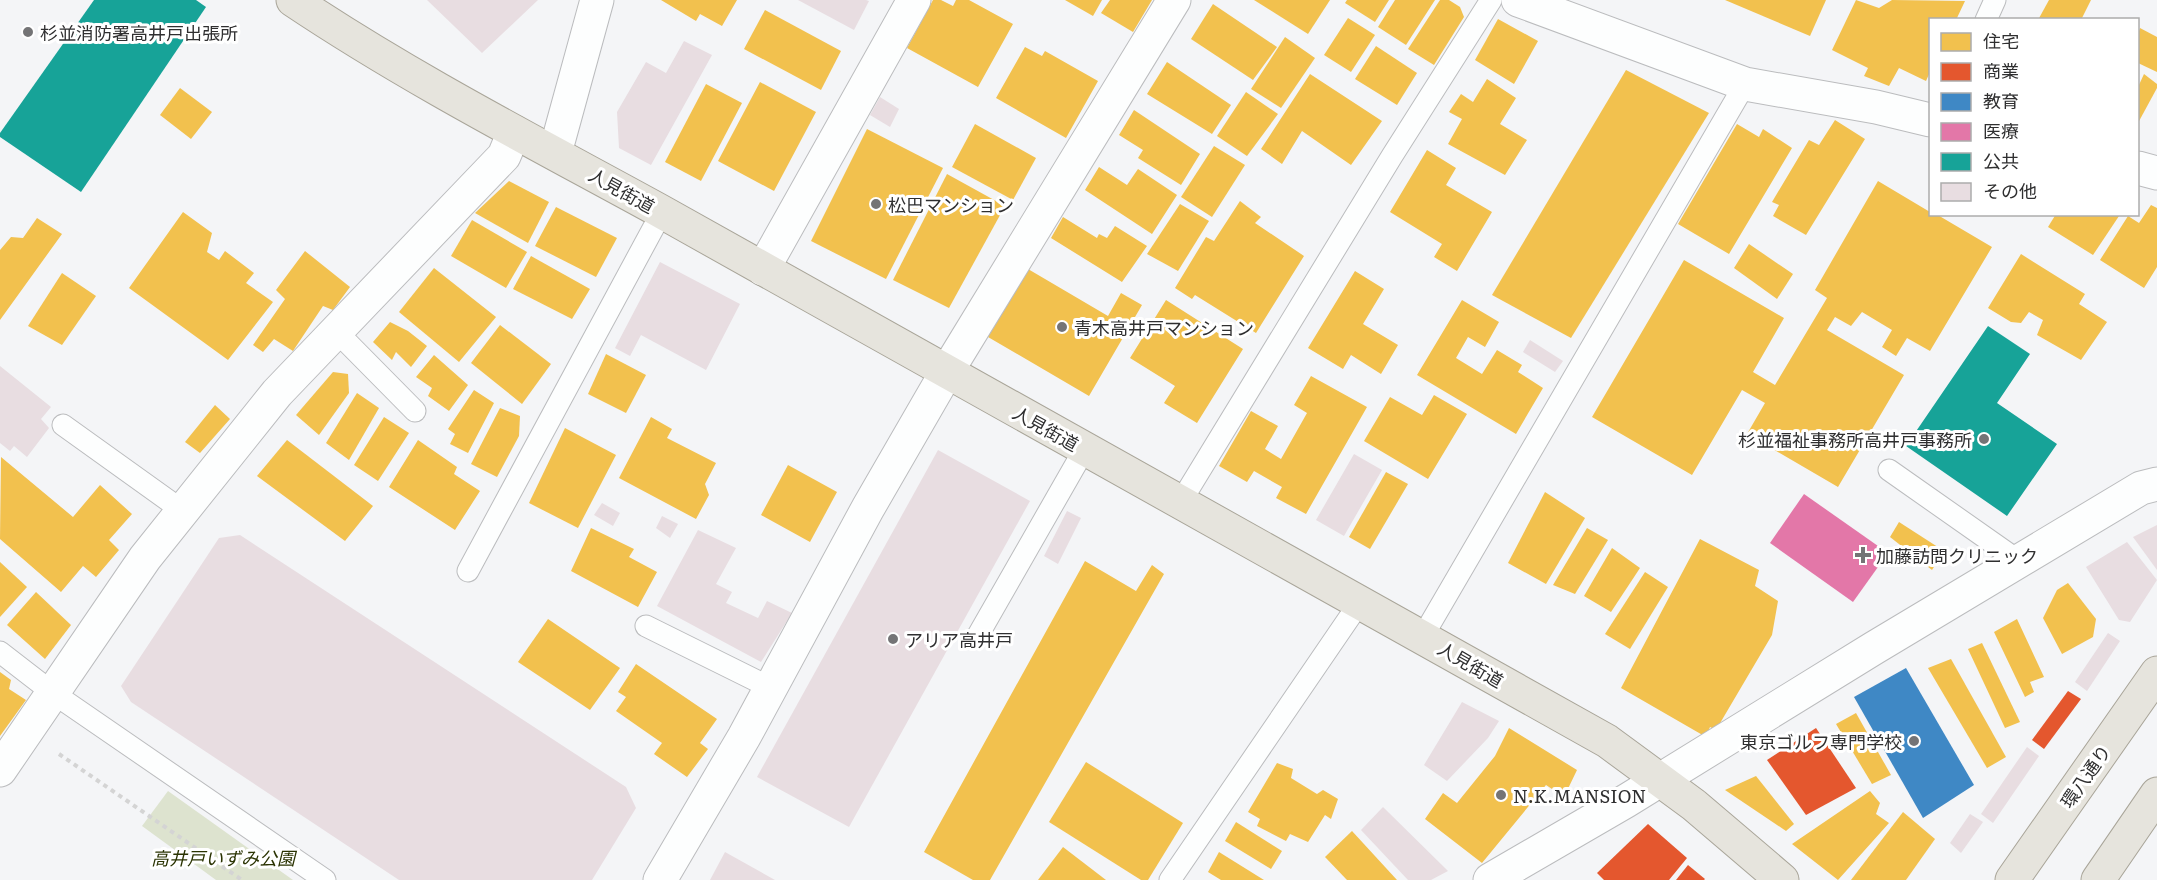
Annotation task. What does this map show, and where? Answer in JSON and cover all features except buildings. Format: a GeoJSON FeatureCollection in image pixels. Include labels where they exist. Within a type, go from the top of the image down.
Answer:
{"type":"FeatureCollection","features":[{"type":"Feature","properties":{"kind":"main road","name":"人見街道"},"geometry":{"type":"LineString","coordinates":[[294,0],[350,39],[514,132],[662,212],[1084,450],[1423,636],[1607,741],[1660,779],[1767,875]]}},
{"type":"Feature","properties":{"kind":"main road","name":"環八通り"},"geometry":{"type":"LineString","coordinates":[[2012,880],[2157,673]]}},
{"type":"Feature","properties":{"kind":"main road"},"geometry":{"type":"LineString","coordinates":[[2098,880],[2157,794]]}},
{"type":"Feature","properties":{"kind":"street"},"geometry":{"type":"LineString","coordinates":[[555,153],[597,0]]}},
{"type":"Feature","properties":{"kind":"street"},"geometry":{"type":"LineString","coordinates":[[764,270],[914,0]]}},
{"type":"Feature","properties":{"kind":"street"},"geometry":{"type":"LineString","coordinates":[[660,880],[771,688],[868,508],[946,373],[1174,0]]}},
{"type":"Feature","properties":{"kind":"street"},"geometry":{"type":"LineString","coordinates":[[1518,0],[1745,84],[1876,107],[1929,120]]}},
{"type":"Feature","properties":{"kind":"street"},"geometry":{"type":"LineString","coordinates":[[0,770],[146,558],[277,393],[504,156],[514,132]]}},
{"type":"Feature","properties":{"kind":"street"},"geometry":{"type":"LineString","coordinates":[[2139,168],[2157,173]]}},
{"type":"Feature","properties":{"kind":"street"},"geometry":{"type":"LineString","coordinates":[[1490,880],[2141,488],[2157,484]]}},
{"type":"Feature","properties":{"kind":"lane"},"geometry":{"type":"LineString","coordinates":[[1180,503],[1392,156],[1491,0]]}},
{"type":"Feature","properties":{"kind":"lane"},"geometry":{"type":"LineString","coordinates":[[1987,18],[1995,0]]}},
{"type":"Feature","properties":{"kind":"lane"},"geometry":{"type":"LineString","coordinates":[[1423,636],[1745,84]]}},
{"type":"Feature","properties":{"kind":"lane"},"geometry":{"type":"LineString","coordinates":[[468,571],[662,212]]}},
{"type":"Feature","properties":{"kind":"lane"},"geometry":{"type":"LineString","coordinates":[[335,330],[415,411]]}},
{"type":"Feature","properties":{"kind":"lane"},"geometry":{"type":"LineString","coordinates":[[63,425],[183,511]]}},
{"type":"Feature","properties":{"kind":"lane"},"geometry":{"type":"LineString","coordinates":[[977,637],[1084,450]]}},
{"type":"Feature","properties":{"kind":"lane"},"geometry":{"type":"LineString","coordinates":[[1889,470],[2020,562]]}},
{"type":"Feature","properties":{"kind":"lane"},"geometry":{"type":"LineString","coordinates":[[1170,880],[1360,602]]}},
{"type":"Feature","properties":{"kind":"lane"},"geometry":{"type":"LineString","coordinates":[[646,626],[771,688]]}},
{"type":"Feature","properties":{"kind":"lane"},"geometry":{"type":"LineString","coordinates":[[0,652],[53,693],[325,880]]}},
{"type":"Feature","properties":{"kind":"path"},"geometry":{"type":"LineString","coordinates":[[58,753],[242,880]]}},
{"type":"Feature","properties":{"kind":"green space","name":"高井戸いずみ公園"},"geometry":{"type":"Polygon","coordinates":[[[168,791],[293,880],[216,880],[142,826],[168,791]]]}},
{"type":"Feature","properties":{"kind":"place","name":"杉並消防署高井戸出張所"},"geometry":{"type":"Point","coordinates":[28,32]}},
{"type":"Feature","properties":{"kind":"place","name":"松巴マンション"},"geometry":{"type":"Point","coordinates":[876,204]}},
{"type":"Feature","properties":{"kind":"place","name":"青木高井戸マンション"},"geometry":{"type":"Point","coordinates":[1062,327]}},
{"type":"Feature","properties":{"kind":"place","name":"杉並福祉事務所高井戸事務所"},"geometry":{"type":"Point","coordinates":[1984,439]}},
{"type":"Feature","properties":{"kind":"place","name":"加藤訪問クリニック"},"geometry":{"type":"Point","coordinates":[1863,555]}},
{"type":"Feature","properties":{"kind":"place","name":"アリア高井戸"},"geometry":{"type":"Point","coordinates":[893,639]}},
{"type":"Feature","properties":{"kind":"place","name":"東京ゴルフ専門学校"},"geometry":{"type":"Point","coordinates":[1914,741]}},
{"type":"Feature","properties":{"kind":"place","name":"N.K.MANSION"},"geometry":{"type":"Point","coordinates":[1501,795]}}]}
